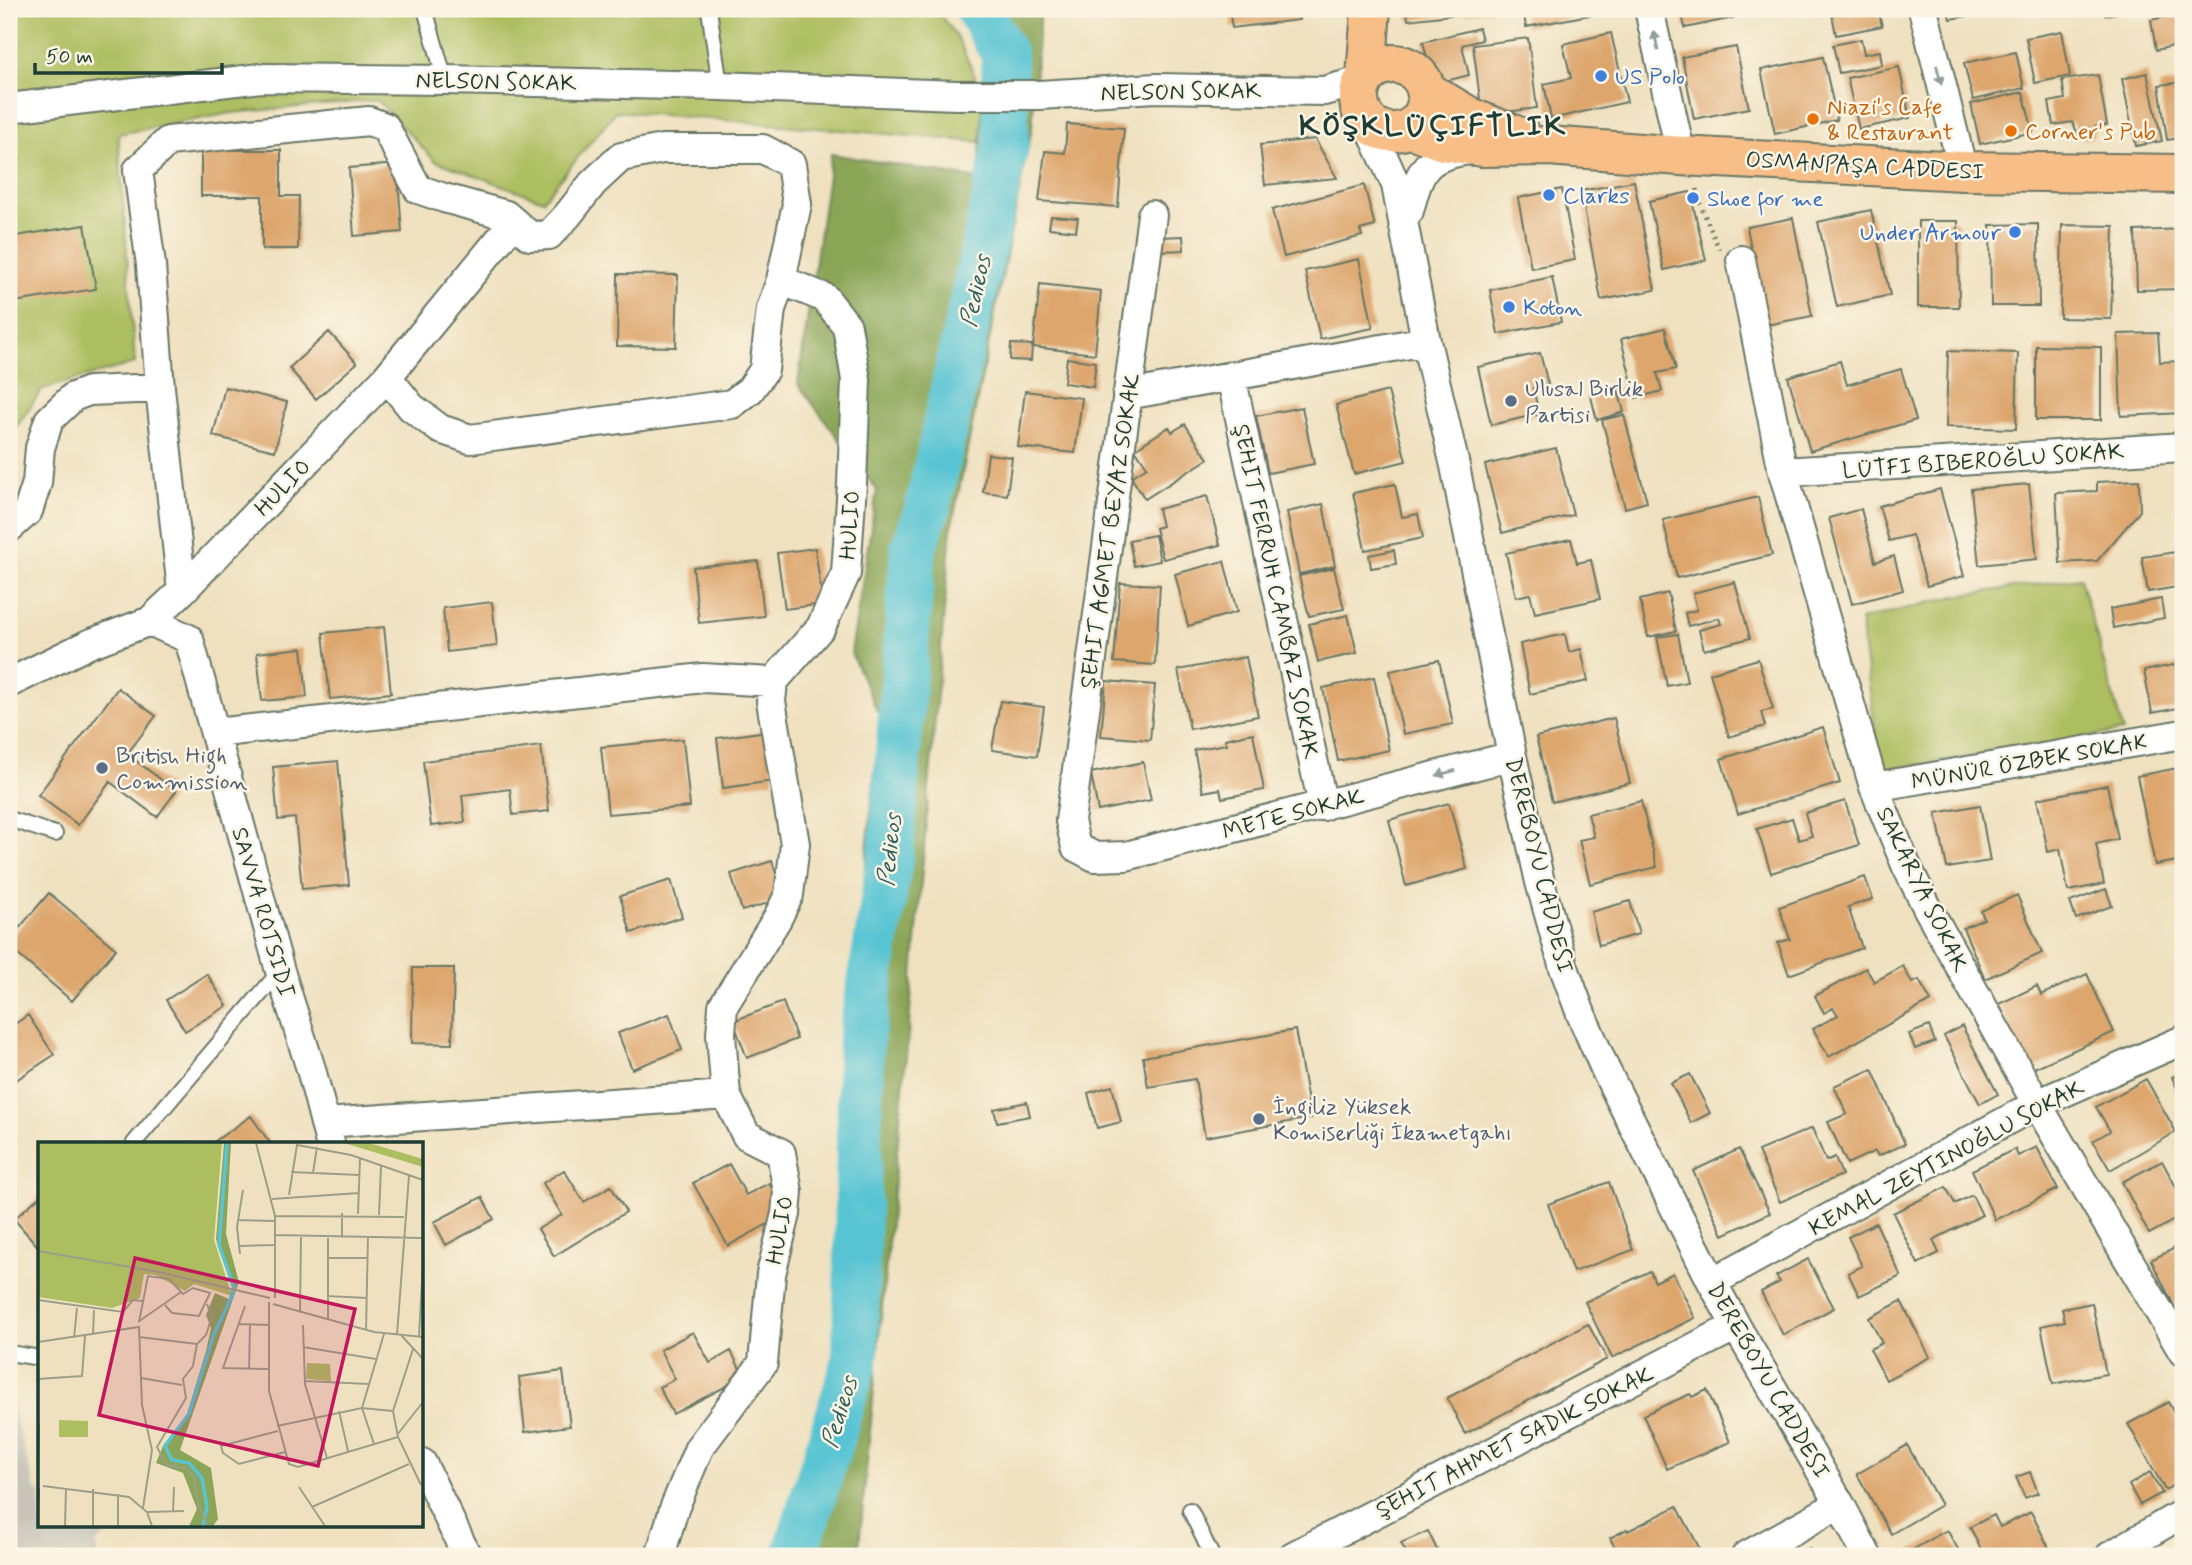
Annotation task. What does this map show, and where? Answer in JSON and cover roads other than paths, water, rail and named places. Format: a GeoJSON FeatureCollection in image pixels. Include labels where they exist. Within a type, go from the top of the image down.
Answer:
{"type":"FeatureCollection","features":[{"type":"Feature","properties":{"kind":"main road","name":"DEREBOYU CADDESI"},"geometry":{"type":"LineString","coordinates":[[1365,98],[1371,9]]}},
{"type":"Feature","properties":{"kind":"main road"},"geometry":{"type":"LineString","coordinates":[[1389,9],[1418,79],[1427,102],[1419,120],[1407,129],[1384,131],[1365,98],[1371,72],[1393,64],[1418,79]]}},
{"type":"Feature","properties":{"kind":"main road","name":"OSMANPAŞA CADDESI"},"geometry":{"type":"LineString","coordinates":[[1418,79],[1472,118],[1548,146]]}},
{"type":"Feature","properties":{"kind":"main road","name":"OSMANPAŞA CADDESI"},"geometry":{"type":"LineString","coordinates":[[1407,129],[1443,141],[1488,147],[1548,146],[1963,171],[2183,174]]}},
{"type":"Feature","properties":{"kind":"street"},"geometry":{"type":"LineString","coordinates":[[1649,9],[1686,156]]}},
{"type":"Feature","properties":{"kind":"street"},"geometry":{"type":"LineString","coordinates":[[1923,9],[1963,171]]}},
{"type":"Feature","properties":{"kind":"street","name":"NELSON SOKAK"},"geometry":{"type":"LineString","coordinates":[[12,102],[261,78],[1039,95],[1156,88],[1324,91],[1365,98]]}},
{"type":"Feature","properties":{"kind":"street","name":"DEREBOYU CADDESI"},"geometry":{"type":"LineString","coordinates":[[1365,98],[1408,224]]}},
{"type":"Feature","properties":{"kind":"street"},"geometry":{"type":"LineString","coordinates":[[182,591],[160,388],[151,265],[138,170],[168,141],[369,121],[385,127],[418,189],[506,215],[530,236],[549,235],[593,183],[621,157],[663,149],[764,149],[791,164],[797,204],[781,280],[771,309],[764,370],[750,390],[732,404],[470,439],[440,429],[421,415],[411,407],[387,377]]}},
{"type":"Feature","properties":{"kind":"street","name":"DEREBOYU CADDESI"},"geometry":{"type":"LineString","coordinates":[[1407,129],[1408,224],[1426,341],[1455,466],[1512,756],[1543,894],[1564,968],[1606,1071],[1712,1282],[1840,1504],[1867,1556]]}},
{"type":"Feature","properties":{"kind":"street"},"geometry":{"type":"LineString","coordinates":[[1408,224],[1417,183],[1430,163],[1443,155],[1488,147]]}},
{"type":"Feature","properties":{"kind":"street","name":"ŞEHIT AGMET BEYAZ SOKAK"},"geometry":{"type":"LineString","coordinates":[[1076,847],[1070,821],[1152,215]]}},
{"type":"Feature","properties":{"kind":"street","name":"HULIO"},"geometry":{"type":"LineString","coordinates":[[150,621],[387,377],[514,222]]}},
{"type":"Feature","properties":{"kind":"street","name":"SAKARYA SOKAK"},"geometry":{"type":"LineString","coordinates":[[1742,267],[1783,472],[1874,788],[1906,865],[1928,909],[2183,1352]]}},
{"type":"Feature","properties":{"kind":"street","name":"HULIO"},"geometry":{"type":"LineString","coordinates":[[660,1556],[674,1509],[699,1448],[763,1363],[771,1274],[786,1214],[788,1192],[781,1153],[746,1135],[726,1095],[721,1035],[723,1006],[789,895],[795,844],[771,701],[773,682],[821,627],[846,573],[856,380],[847,326],[825,298],[781,280]]}},
{"type":"Feature","properties":{"kind":"street"},"geometry":{"type":"LineString","coordinates":[[1127,396],[1426,341]]}},
{"type":"Feature","properties":{"kind":"street","name":"ŞEHIT FERRUH CAMBAZ SOKAK"},"geometry":{"type":"LineString","coordinates":[[1231,376],[1323,806]]}},
{"type":"Feature","properties":{"kind":"street"},"geometry":{"type":"LineString","coordinates":[[9,528],[28,511],[37,483],[40,449],[48,420],[73,397],[89,391],[160,388]]}},
{"type":"Feature","properties":{"kind":"street","name":"LÜTFI BIBEROĞLU SOKAK"},"geometry":{"type":"LineString","coordinates":[[1783,472],[2183,447]]}},
{"type":"Feature","properties":{"kind":"street"},"geometry":{"type":"LineString","coordinates":[[9,683],[89,644],[150,621]]}},
{"type":"Feature","properties":{"kind":"street","name":"SAVVA ROTSIDI"},"geometry":{"type":"LineString","coordinates":[[150,621],[189,639],[279,971],[312,1069],[327,1133]]}},
{"type":"Feature","properties":{"kind":"street"},"geometry":{"type":"LineString","coordinates":[[215,733],[703,678],[773,682]]}},
{"type":"Feature","properties":{"kind":"street","name":"MÜNÜR ÖZBEK SOKAK"},"geometry":{"type":"LineString","coordinates":[[1874,788],[2183,734]]}},
{"type":"Feature","properties":{"kind":"street","name":"METE SOKAK"},"geometry":{"type":"LineString","coordinates":[[1076,847],[1096,857],[1126,856],[1512,756]]}},
{"type":"Feature","properties":{"kind":"street","name":"KEMAL ZEYTINOĞLU SOKAK"},"geometry":{"type":"LineString","coordinates":[[1712,1282],[2038,1104],[2183,1040]]}},
{"type":"Feature","properties":{"kind":"street"},"geometry":{"type":"LineString","coordinates":[[327,1133],[726,1095]]}},
{"type":"Feature","properties":{"kind":"street"},"geometry":{"type":"LineString","coordinates":[[1293,1556],[1736,1326]]}},
{"type":"Feature","properties":{"kind":"street"},"geometry":{"type":"LineString","coordinates":[[424,1467],[467,1556]]}},
{"type":"Feature","properties":{"kind":"street"},"geometry":{"type":"LineString","coordinates":[[1746,1556],[1840,1504]]}},
{"type":"Feature","properties":{"kind":"street"},"geometry":{"type":"LineString","coordinates":[[2110,1556],[2183,1513]]}},
{"type":"Feature","properties":{"kind":"lane"},"geometry":{"type":"LineString","coordinates":[[425,9],[445,80]]}},
{"type":"Feature","properties":{"kind":"lane"},"geometry":{"type":"LineString","coordinates":[[709,9],[720,86]]}},
{"type":"Feature","properties":{"kind":"lane"},"geometry":{"type":"LineString","coordinates":[[9,819],[55,834]]}},
{"type":"Feature","properties":{"kind":"lane"},"geometry":{"type":"LineString","coordinates":[[135,1142],[279,971]]}},
{"type":"Feature","properties":{"kind":"lane"},"geometry":{"type":"LineString","coordinates":[[9,1353],[38,1358]]}},
{"type":"Feature","properties":{"kind":"lane"},"geometry":{"type":"LineString","coordinates":[[1190,1510],[1212,1556]]}},
{"type":"Feature","properties":{"kind":"waterway","name":"Pedieos"},"geometry":{"type":"LineString","coordinates":[[795,1556],[855,1361],[861,1039],[891,853],[913,550],[927,510],[1006,144],[1004,54],[978,9]]}},
{"type":"Feature","properties":{"kind":"place","name":"US Polo"},"geometry":{"type":"Point","coordinates":[1601,76]}},
{"type":"Feature","properties":{"kind":"place","name":"Niazi's Cafe & Restaurant"},"geometry":{"type":"Point","coordinates":[1813,119]}},
{"type":"Feature","properties":{"kind":"place","name":"Corner's Pub"},"geometry":{"type":"Point","coordinates":[2011,131]}},
{"type":"Feature","properties":{"kind":"place","name":"Clarks"},"geometry":{"type":"Point","coordinates":[1549,195]}},
{"type":"Feature","properties":{"kind":"place","name":"Shoe for me"},"geometry":{"type":"Point","coordinates":[1693,198]}},
{"type":"Feature","properties":{"kind":"place","name":"Under Armour"},"geometry":{"type":"Point","coordinates":[2015,232]}},
{"type":"Feature","properties":{"kind":"place","name":"Koton"},"geometry":{"type":"Point","coordinates":[1509,307]}},
{"type":"Feature","properties":{"kind":"place","name":"Ulusal Birlik Partisi"},"geometry":{"type":"Point","coordinates":[1511,401]}},
{"type":"Feature","properties":{"kind":"place","name":"British High Commission"},"geometry":{"type":"Point","coordinates":[102,768]}},
{"type":"Feature","properties":{"kind":"place","name":"İngiliz Yüksek Komiserliği İkametgahı"},"geometry":{"type":"Point","coordinates":[1259,1119]}},
{"type":"Feature","properties":{"kind":"district","name":"KÖŞKLÜÇIFTLIK"},"geometry":{"type":"Point","coordinates":[1433,125]}}]}
